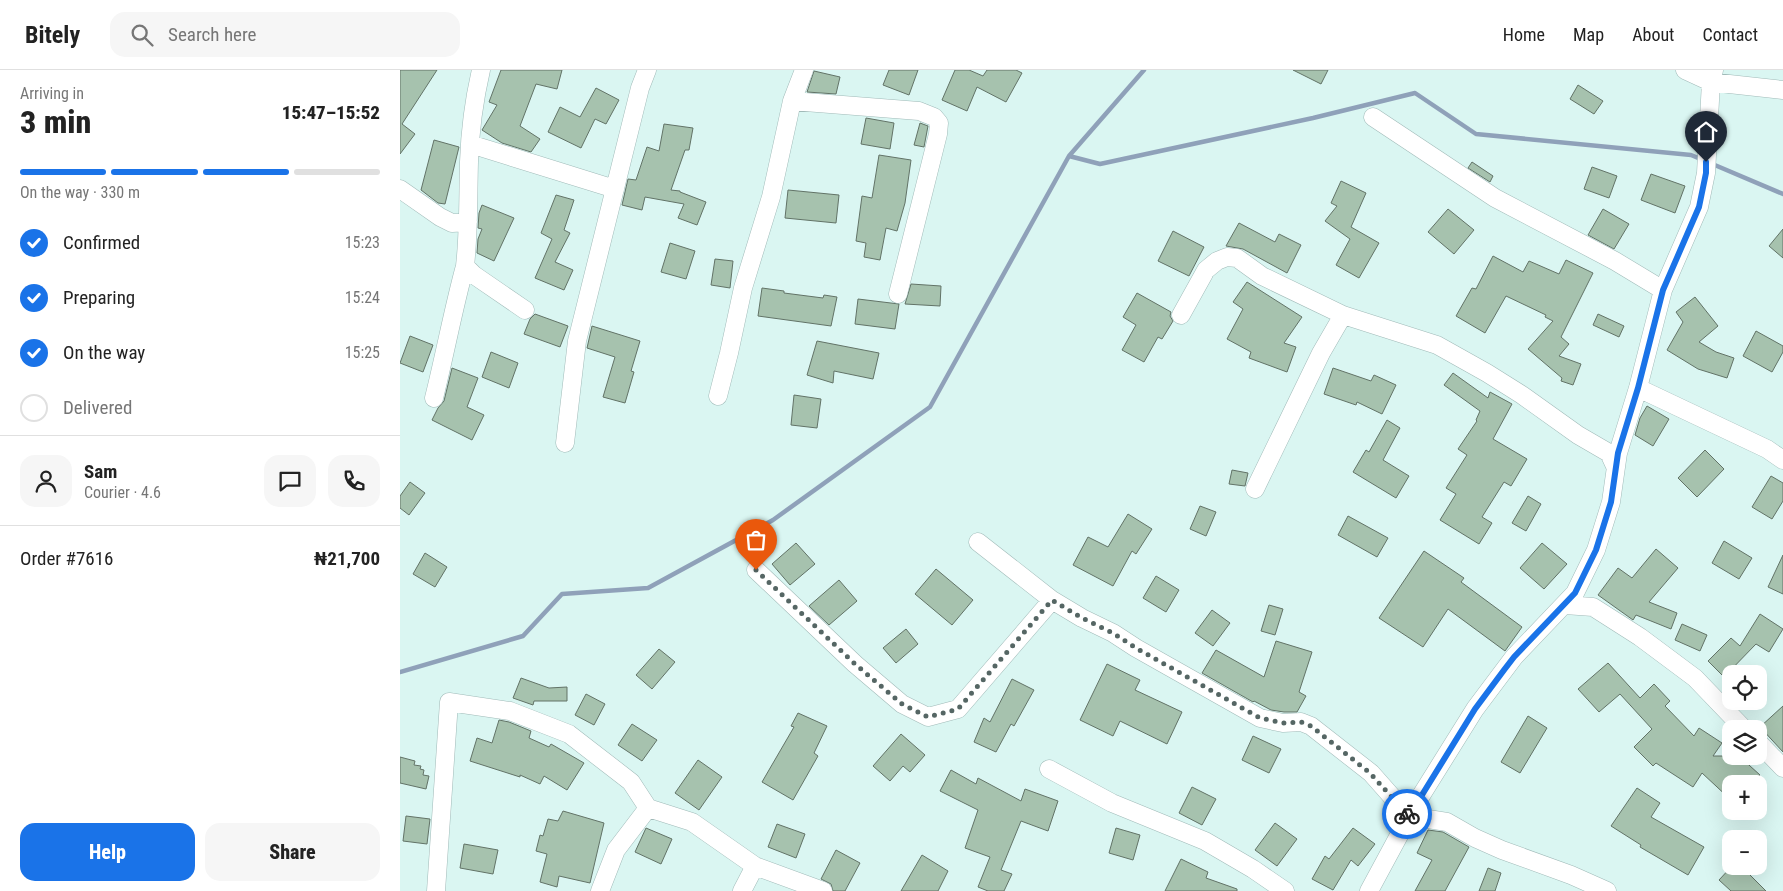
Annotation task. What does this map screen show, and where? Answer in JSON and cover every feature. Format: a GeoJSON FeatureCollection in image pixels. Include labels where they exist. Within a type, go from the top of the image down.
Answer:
{"type":"FeatureCollection","features":[{"type":"Feature","properties":{"kind":"street"},"geometry":{"type":"LineString","coordinates":[[434,398],[449,339],[467,246],[470,144],[480,70]]}},
{"type":"Feature","properties":{"kind":"street"},"geometry":{"type":"LineString","coordinates":[[564,443],[577,341],[646,70]]}},
{"type":"Feature","properties":{"kind":"street"},"geometry":{"type":"LineString","coordinates":[[718,396],[743,288],[771,197],[792,100],[804,70]]}},
{"type":"Feature","properties":{"kind":"street"},"geometry":{"type":"LineString","coordinates":[[1685,70],[1783,90]]}},
{"type":"Feature","properties":{"kind":"street"},"geometry":{"type":"LineString","coordinates":[[1369,891],[1409,816],[1475,709],[1514,657],[1575,593],[1596,550],[1611,502],[1615,466],[1638,388],[1663,290],[1699,207],[1706,173],[1712,76]]}},
{"type":"Feature","properties":{"kind":"street"},"geometry":{"type":"LineString","coordinates":[[792,100],[919,111],[934,117],[939,123],[938,134],[898,294]]}},
{"type":"Feature","properties":{"kind":"street"},"geometry":{"type":"LineString","coordinates":[[1373,118],[1495,198],[1615,261],[1663,290]]}},
{"type":"Feature","properties":{"kind":"street"},"geometry":{"type":"LineString","coordinates":[[470,144],[615,189]]}},
{"type":"Feature","properties":{"kind":"street"},"geometry":{"type":"LineString","coordinates":[[400,189],[440,217],[452,222],[468,222]]}},
{"type":"Feature","properties":{"kind":"street"},"geometry":{"type":"LineString","coordinates":[[1181,315],[1206,270],[1217,261],[1228,257],[1237,258],[1262,276],[1343,314],[1437,345],[1494,377],[1578,435],[1609,453],[1615,466]]}},
{"type":"Feature","properties":{"kind":"street"},"geometry":{"type":"LineString","coordinates":[[464,266],[525,310]]}},
{"type":"Feature","properties":{"kind":"street"},"geometry":{"type":"LineString","coordinates":[[1255,489],[1321,353],[1343,314]]}},
{"type":"Feature","properties":{"kind":"street"},"geometry":{"type":"LineString","coordinates":[[1638,388],[1767,449],[1783,460]]}},
{"type":"Feature","properties":{"kind":"street"},"geometry":{"type":"LineString","coordinates":[[978,542],[1052,600],[1260,718],[1283,723],[1301,722],[1311,726],[1370,773],[1409,816],[1447,822],[1475,838],[1502,850],[1571,875],[1607,891]]}},
{"type":"Feature","properties":{"kind":"street"},"geometry":{"type":"LineString","coordinates":[[756,570],[855,664],[902,704],[928,717],[958,709],[1052,600]]}},
{"type":"Feature","properties":{"kind":"street"},"geometry":{"type":"LineString","coordinates":[[1565,605],[1593,607],[1640,637],[1695,678],[1735,720]]}},
{"type":"Feature","properties":{"kind":"street"},"geometry":{"type":"LineString","coordinates":[[436,891],[449,702],[510,711],[569,734],[631,782],[648,808],[692,822],[755,866],[823,891]]}},
{"type":"Feature","properties":{"kind":"street"},"geometry":{"type":"LineString","coordinates":[[1767,752],[1783,768]]}},
{"type":"Feature","properties":{"kind":"street"},"geometry":{"type":"LineString","coordinates":[[1049,769],[1112,803],[1205,841],[1254,869],[1285,891]]}},
{"type":"Feature","properties":{"kind":"street"},"geometry":{"type":"LineString","coordinates":[[600,891],[616,850],[648,808]]}},
{"type":"Feature","properties":{"kind":"street"},"geometry":{"type":"LineString","coordinates":[[742,891],[755,866]]}},
{"type":"Feature","properties":{"kind":"building"},"geometry":{"type":"Polygon","coordinates":[[[400,70],[437,70],[402,124],[415,134],[400,154],[400,70]]]}},
{"type":"Feature","properties":{"kind":"building"},"geometry":{"type":"Polygon","coordinates":[[[501,70],[562,70],[557,89],[536,84],[520,126],[540,139],[531,152],[502,143],[482,130],[497,105],[489,102],[501,70]]]}},
{"type":"Feature","properties":{"kind":"building"},"geometry":{"type":"Polygon","coordinates":[[[889,70],[918,70],[909,95],[883,85],[889,70]]]}},
{"type":"Feature","properties":{"kind":"building"},"geometry":{"type":"Polygon","coordinates":[[[955,70],[969,70],[983,76],[987,70],[1016,70],[1022,73],[1006,102],[977,87],[967,111],[942,100],[955,70]]]}},
{"type":"Feature","properties":{"kind":"building"},"geometry":{"type":"Polygon","coordinates":[[[1293,70],[1328,70],[1321,84],[1293,70]]]}},
{"type":"Feature","properties":{"kind":"building"},"geometry":{"type":"Polygon","coordinates":[[[814,71],[840,77],[836,94],[807,92],[814,71]]]}},
{"type":"Feature","properties":{"kind":"building"},"geometry":{"type":"Polygon","coordinates":[[[1578,85],[1603,101],[1594,114],[1570,99],[1578,85]]]}},
{"type":"Feature","properties":{"kind":"building"},"geometry":{"type":"Polygon","coordinates":[[[596,88],[619,100],[606,124],[595,119],[581,148],[548,132],[560,107],[580,117],[596,88]]]}},
{"type":"Feature","properties":{"kind":"building"},"geometry":{"type":"Polygon","coordinates":[[[866,118],[894,123],[890,149],[861,144],[866,118]]]}},
{"type":"Feature","properties":{"kind":"building"},"geometry":{"type":"Polygon","coordinates":[[[920,123],[928,126],[924,147],[914,145],[920,123]]]}},
{"type":"Feature","properties":{"kind":"building"},"geometry":{"type":"Polygon","coordinates":[[[664,124],[693,128],[689,150],[685,150],[671,190],[680,191],[706,202],[697,225],[678,218],[684,204],[645,197],[642,210],[622,205],[628,179],[636,180],[647,147],[659,151],[664,124]]]}},
{"type":"Feature","properties":{"kind":"building"},"geometry":{"type":"Polygon","coordinates":[[[434,140],[459,147],[445,204],[438,203],[421,190],[434,140]]]}},
{"type":"Feature","properties":{"kind":"building"},"geometry":{"type":"Polygon","coordinates":[[[879,155],[911,160],[905,203],[897,231],[886,228],[880,260],[864,257],[866,243],[856,241],[862,196],[872,198],[879,155]]]}},
{"type":"Feature","properties":{"kind":"building"},"geometry":{"type":"Polygon","coordinates":[[[1472,162],[1493,176],[1490,182],[1468,168],[1472,162]]]}},
{"type":"Feature","properties":{"kind":"building"},"geometry":{"type":"Polygon","coordinates":[[[1592,167],[1617,176],[1609,198],[1584,189],[1592,167]]]}},
{"type":"Feature","properties":{"kind":"building"},"geometry":{"type":"Polygon","coordinates":[[[1651,174],[1685,186],[1675,213],[1641,200],[1651,174]]]}},
{"type":"Feature","properties":{"kind":"building"},"geometry":{"type":"Polygon","coordinates":[[[1341,181],[1366,193],[1351,227],[1379,243],[1359,278],[1336,265],[1350,239],[1325,221],[1337,206],[1331,203],[1341,181]]]}},
{"type":"Feature","properties":{"kind":"building"},"geometry":{"type":"Polygon","coordinates":[[[788,190],[839,195],[836,223],[785,218],[788,190]]]}},
{"type":"Feature","properties":{"kind":"building"},"geometry":{"type":"Polygon","coordinates":[[[556,195],[574,200],[564,230],[570,233],[555,262],[573,270],[564,290],[535,278],[552,239],[541,233],[556,195]]]}},
{"type":"Feature","properties":{"kind":"building"},"geometry":{"type":"Polygon","coordinates":[[[482,205],[514,218],[494,261],[477,253],[478,239],[482,229],[478,228],[479,213],[482,205]]]}},
{"type":"Feature","properties":{"kind":"building"},"geometry":{"type":"Polygon","coordinates":[[[1448,209],[1474,230],[1454,254],[1428,232],[1448,209]]]}},
{"type":"Feature","properties":{"kind":"building"},"geometry":{"type":"Polygon","coordinates":[[[1603,209],[1629,224],[1614,249],[1588,235],[1603,209]]]}},
{"type":"Feature","properties":{"kind":"building"},"geometry":{"type":"Polygon","coordinates":[[[1239,223],[1275,242],[1279,234],[1301,245],[1287,273],[1243,249],[1226,246],[1239,223]]]}},
{"type":"Feature","properties":{"kind":"building"},"geometry":{"type":"Polygon","coordinates":[[[1783,229],[1783,258],[1769,246],[1783,229]]]}},
{"type":"Feature","properties":{"kind":"building"},"geometry":{"type":"Polygon","coordinates":[[[1173,231],[1204,247],[1189,276],[1158,261],[1173,231]]]}},
{"type":"Feature","properties":{"kind":"building"},"geometry":{"type":"Polygon","coordinates":[[[670,243],[695,251],[686,279],[661,272],[670,243]]]}},
{"type":"Feature","properties":{"kind":"building"},"geometry":{"type":"Polygon","coordinates":[[[1493,256],[1523,272],[1529,261],[1559,274],[1566,260],[1593,273],[1561,337],[1569,344],[1559,356],[1581,364],[1573,385],[1561,381],[1562,378],[1528,349],[1553,321],[1545,317],[1546,315],[1506,296],[1485,333],[1456,316],[1472,288],[1476,289],[1493,256]]]}},
{"type":"Feature","properties":{"kind":"building"},"geometry":{"type":"Polygon","coordinates":[[[715,259],[733,261],[730,288],[711,285],[715,259]]]}},
{"type":"Feature","properties":{"kind":"building"},"geometry":{"type":"Polygon","coordinates":[[[1247,282],[1302,317],[1284,343],[1296,347],[1287,372],[1249,358],[1251,352],[1227,339],[1243,309],[1233,302],[1247,282]]]}},
{"type":"Feature","properties":{"kind":"building"},"geometry":{"type":"Polygon","coordinates":[[[911,284],[941,286],[940,306],[905,304],[911,284]]]}},
{"type":"Feature","properties":{"kind":"building"},"geometry":{"type":"Polygon","coordinates":[[[762,288],[823,298],[824,295],[837,297],[831,326],[758,316],[762,288]]]}},
{"type":"Feature","properties":{"kind":"building"},"geometry":{"type":"Polygon","coordinates":[[[1137,293],[1171,312],[1170,316],[1173,321],[1162,339],[1158,337],[1144,362],[1122,350],[1136,325],[1123,317],[1137,293]]]}},
{"type":"Feature","properties":{"kind":"building"},"geometry":{"type":"Polygon","coordinates":[[[1695,297],[1718,326],[1699,342],[1716,352],[1734,358],[1727,378],[1698,369],[1667,350],[1683,322],[1676,312],[1695,297]]]}},
{"type":"Feature","properties":{"kind":"building"},"geometry":{"type":"Polygon","coordinates":[[[858,299],[899,304],[895,329],[855,324],[858,299]]]}},
{"type":"Feature","properties":{"kind":"building"},"geometry":{"type":"Polygon","coordinates":[[[535,314],[568,326],[560,347],[524,334],[530,319],[535,314]]]}},
{"type":"Feature","properties":{"kind":"building"},"geometry":{"type":"Polygon","coordinates":[[[1598,314],[1624,326],[1619,337],[1593,325],[1598,314]]]}},
{"type":"Feature","properties":{"kind":"building"},"geometry":{"type":"Polygon","coordinates":[[[592,326],[640,341],[631,371],[634,372],[625,403],[603,397],[615,357],[587,348],[592,326]]]}},
{"type":"Feature","properties":{"kind":"building"},"geometry":{"type":"Polygon","coordinates":[[[1756,331],[1783,346],[1783,352],[1772,372],[1743,356],[1756,331]]]}},
{"type":"Feature","properties":{"kind":"building"},"geometry":{"type":"Polygon","coordinates":[[[410,336],[433,345],[423,372],[400,363],[410,336]]]}},
{"type":"Feature","properties":{"kind":"building"},"geometry":{"type":"Polygon","coordinates":[[[817,341],[879,353],[873,379],[834,371],[833,383],[807,375],[817,341]]]}},
{"type":"Feature","properties":{"kind":"building"},"geometry":{"type":"Polygon","coordinates":[[[491,352],[518,363],[509,388],[482,377],[491,352]]]}},
{"type":"Feature","properties":{"kind":"building"},"geometry":{"type":"Polygon","coordinates":[[[452,368],[478,378],[467,407],[484,415],[472,440],[432,420],[444,401],[452,368]]]}},
{"type":"Feature","properties":{"kind":"building"},"geometry":{"type":"Polygon","coordinates":[[[1333,368],[1371,381],[1374,375],[1396,385],[1382,414],[1357,402],[1356,405],[1324,394],[1333,368]]]}},
{"type":"Feature","properties":{"kind":"building"},"geometry":{"type":"Polygon","coordinates":[[[1453,373],[1488,398],[1490,392],[1512,404],[1493,439],[1527,459],[1511,486],[1504,482],[1482,517],[1492,523],[1479,544],[1440,520],[1456,494],[1446,488],[1467,455],[1458,449],[1477,421],[1480,411],[1444,385],[1453,373]]]}},
{"type":"Feature","properties":{"kind":"building"},"geometry":{"type":"Polygon","coordinates":[[[794,395],[821,399],[817,428],[791,425],[794,395]]]}},
{"type":"Feature","properties":{"kind":"building"},"geometry":{"type":"Polygon","coordinates":[[[1647,406],[1669,419],[1653,446],[1635,435],[1640,418],[1647,406]]]}},
{"type":"Feature","properties":{"kind":"building"},"geometry":{"type":"Polygon","coordinates":[[[1387,420],[1400,428],[1383,460],[1409,476],[1396,498],[1353,472],[1366,450],[1369,452],[1387,420]]]}},
{"type":"Feature","properties":{"kind":"building"},"geometry":{"type":"Polygon","coordinates":[[[1705,450],[1724,469],[1697,497],[1678,478],[1705,450]]]}},
{"type":"Feature","properties":{"kind":"building"},"geometry":{"type":"Polygon","coordinates":[[[1232,470],[1248,473],[1245,486],[1229,484],[1232,470]]]}},
{"type":"Feature","properties":{"kind":"building"},"geometry":{"type":"Polygon","coordinates":[[[1771,476],[1783,483],[1783,501],[1772,519],[1752,507],[1771,476]]]}},
{"type":"Feature","properties":{"kind":"building"},"geometry":{"type":"Polygon","coordinates":[[[410,482],[425,493],[409,515],[400,508],[400,496],[410,482]]]}},
{"type":"Feature","properties":{"kind":"building"},"geometry":{"type":"Polygon","coordinates":[[[1528,496],[1541,504],[1526,531],[1512,523],[1528,496]]]}},
{"type":"Feature","properties":{"kind":"building"},"geometry":{"type":"Polygon","coordinates":[[[1200,506],[1216,512],[1206,536],[1190,529],[1200,506]]]}},
{"type":"Feature","properties":{"kind":"building"},"geometry":{"type":"Polygon","coordinates":[[[1128,514],[1152,529],[1136,554],[1132,551],[1113,586],[1073,565],[1088,537],[1108,547],[1128,514]]]}},
{"type":"Feature","properties":{"kind":"building"},"geometry":{"type":"Polygon","coordinates":[[[1348,516],[1388,538],[1377,557],[1338,535],[1348,516]]]}},
{"type":"Feature","properties":{"kind":"building"},"geometry":{"type":"Polygon","coordinates":[[[1724,541],[1752,558],[1739,579],[1712,563],[1724,541]]]}},
{"type":"Feature","properties":{"kind":"building"},"geometry":{"type":"Polygon","coordinates":[[[796,543],[815,564],[790,585],[772,564],[796,543]]]}},
{"type":"Feature","properties":{"kind":"building"},"geometry":{"type":"Polygon","coordinates":[[[1542,543],[1567,564],[1544,589],[1520,568],[1542,543]]]}},
{"type":"Feature","properties":{"kind":"building"},"geometry":{"type":"Polygon","coordinates":[[[1656,549],[1678,568],[1649,602],[1677,613],[1671,629],[1636,615],[1633,620],[1598,595],[1618,568],[1632,578],[1656,549]]]}},
{"type":"Feature","properties":{"kind":"building"},"geometry":{"type":"Polygon","coordinates":[[[1424,551],[1464,578],[1461,582],[1522,627],[1505,651],[1448,609],[1423,647],[1379,618],[1424,551]]]}},
{"type":"Feature","properties":{"kind":"building"},"geometry":{"type":"Polygon","coordinates":[[[425,553],[447,567],[435,587],[413,574],[425,553]]]}},
{"type":"Feature","properties":{"kind":"building"},"geometry":{"type":"Polygon","coordinates":[[[1783,555],[1783,594],[1768,587],[1783,555]]]}},
{"type":"Feature","properties":{"kind":"building"},"geometry":{"type":"Polygon","coordinates":[[[936,569],[973,600],[952,625],[915,594],[936,569]]]}},
{"type":"Feature","properties":{"kind":"building"},"geometry":{"type":"Polygon","coordinates":[[[1156,576],[1179,590],[1166,612],[1143,598],[1156,576]]]}},
{"type":"Feature","properties":{"kind":"building"},"geometry":{"type":"Polygon","coordinates":[[[839,580],[857,601],[829,625],[809,606],[839,580]]]}},
{"type":"Feature","properties":{"kind":"building"},"geometry":{"type":"Polygon","coordinates":[[[1269,605],[1283,609],[1275,635],[1261,631],[1269,605]]]}},
{"type":"Feature","properties":{"kind":"building"},"geometry":{"type":"Polygon","coordinates":[[[1212,610],[1230,623],[1213,646],[1195,633],[1212,610]]]}},
{"type":"Feature","properties":{"kind":"building"},"geometry":{"type":"Polygon","coordinates":[[[1760,614],[1783,629],[1769,652],[1756,644],[1736,665],[1722,665],[1722,675],[1708,661],[1731,638],[1740,646],[1760,614]]]}},
{"type":"Feature","properties":{"kind":"building"},"geometry":{"type":"Polygon","coordinates":[[[1682,624],[1707,635],[1700,651],[1675,640],[1682,624]]]}},
{"type":"Feature","properties":{"kind":"building"},"geometry":{"type":"Polygon","coordinates":[[[906,629],[918,644],[896,663],[883,648],[906,629]]]}},
{"type":"Feature","properties":{"kind":"building"},"geometry":{"type":"Polygon","coordinates":[[[1276,641],[1312,652],[1299,692],[1306,696],[1297,712],[1271,710],[1202,673],[1216,650],[1264,677],[1276,641]]]}},
{"type":"Feature","properties":{"kind":"building"},"geometry":{"type":"Polygon","coordinates":[[[659,649],[675,662],[652,689],[636,675],[659,649]]]}},
{"type":"Feature","properties":{"kind":"building"},"geometry":{"type":"Polygon","coordinates":[[[1608,663],[1640,698],[1654,684],[1670,701],[1665,706],[1694,736],[1699,728],[1722,743],[1713,756],[1722,756],[1722,765],[1749,765],[1760,775],[1722,775],[1722,792],[1702,773],[1693,787],[1656,763],[1653,766],[1634,747],[1652,729],[1620,694],[1599,712],[1578,689],[1608,663]]]}},
{"type":"Feature","properties":{"kind":"building"},"geometry":{"type":"Polygon","coordinates":[[[1107,664],[1140,680],[1135,690],[1182,712],[1167,744],[1120,721],[1113,736],[1080,720],[1107,664]]]}},
{"type":"Feature","properties":{"kind":"building"},"geometry":{"type":"Polygon","coordinates":[[[521,678],[549,688],[567,687],[567,701],[534,701],[533,705],[513,698],[521,678]]]}},
{"type":"Feature","properties":{"kind":"building"},"geometry":{"type":"Polygon","coordinates":[[[1012,679],[1034,690],[1014,726],[1011,724],[996,752],[974,742],[984,718],[990,722],[1012,679]]]}},
{"type":"Feature","properties":{"kind":"building"},"geometry":{"type":"Polygon","coordinates":[[[586,694],[605,704],[594,725],[575,715],[586,694]]]}},
{"type":"Feature","properties":{"kind":"building"},"geometry":{"type":"Polygon","coordinates":[[[1783,706],[1783,752],[1767,735],[1767,721],[1783,706]]]}},
{"type":"Feature","properties":{"kind":"building"},"geometry":{"type":"Polygon","coordinates":[[[798,713],[827,726],[814,753],[818,756],[793,800],[762,782],[794,727],[791,726],[798,713]]]}},
{"type":"Feature","properties":{"kind":"building"},"geometry":{"type":"Polygon","coordinates":[[[1528,716],[1547,728],[1520,773],[1501,762],[1528,716]]]}},
{"type":"Feature","properties":{"kind":"building"},"geometry":{"type":"Polygon","coordinates":[[[499,720],[531,731],[529,738],[549,747],[551,744],[584,763],[567,790],[544,776],[540,784],[520,775],[520,777],[470,761],[477,738],[492,743],[499,720]]]}},
{"type":"Feature","properties":{"kind":"building"},"geometry":{"type":"Polygon","coordinates":[[[632,724],[657,740],[642,761],[618,745],[632,724]]]}},
{"type":"Feature","properties":{"kind":"building"},"geometry":{"type":"Polygon","coordinates":[[[901,734],[925,755],[910,772],[903,766],[890,781],[873,766],[901,734]]]}},
{"type":"Feature","properties":{"kind":"building"},"geometry":{"type":"Polygon","coordinates":[[[1253,736],[1281,749],[1269,773],[1242,760],[1253,736]]]}},
{"type":"Feature","properties":{"kind":"building"},"geometry":{"type":"Polygon","coordinates":[[[400,757],[415,761],[414,765],[421,766],[420,769],[424,770],[423,775],[429,776],[426,789],[400,783],[400,757]]]}},
{"type":"Feature","properties":{"kind":"building"},"geometry":{"type":"Polygon","coordinates":[[[698,760],[722,777],[699,810],[675,793],[698,760]]]}},
{"type":"Feature","properties":{"kind":"building"},"geometry":{"type":"Polygon","coordinates":[[[951,770],[976,784],[978,778],[1021,801],[1025,789],[1058,801],[1048,831],[1021,821],[1001,870],[1012,874],[1004,891],[988,891],[978,887],[990,857],[965,848],[978,810],[940,791],[951,770]]]}},
{"type":"Feature","properties":{"kind":"building"},"geometry":{"type":"Polygon","coordinates":[[[1192,787],[1216,799],[1202,825],[1179,813],[1192,787]]]}},
{"type":"Feature","properties":{"kind":"building"},"geometry":{"type":"Polygon","coordinates":[[[1637,788],[1660,803],[1651,817],[1704,847],[1688,875],[1640,847],[1641,845],[1611,826],[1637,788]]]}},
{"type":"Feature","properties":{"kind":"building"},"geometry":{"type":"Polygon","coordinates":[[[563,811],[604,823],[590,883],[559,876],[557,887],[540,882],[547,854],[536,851],[540,835],[543,836],[548,819],[558,821],[563,811]]]}},
{"type":"Feature","properties":{"kind":"building"},"geometry":{"type":"Polygon","coordinates":[[[406,816],[430,819],[427,844],[403,841],[406,816]]]}},
{"type":"Feature","properties":{"kind":"building"},"geometry":{"type":"Polygon","coordinates":[[[1275,823],[1297,839],[1277,866],[1255,850],[1275,823]]]}},
{"type":"Feature","properties":{"kind":"building"},"geometry":{"type":"Polygon","coordinates":[[[777,824],[805,834],[796,858],[768,847],[777,824]]]}},
{"type":"Feature","properties":{"kind":"building"},"geometry":{"type":"Polygon","coordinates":[[[646,828],[672,839],[661,864],[635,852],[646,828]]]}},
{"type":"Feature","properties":{"kind":"building"},"geometry":{"type":"Polygon","coordinates":[[[1116,828],[1140,835],[1133,860],[1109,853],[1116,828]]]}},
{"type":"Feature","properties":{"kind":"building"},"geometry":{"type":"Polygon","coordinates":[[[1353,828],[1375,844],[1358,866],[1351,860],[1333,890],[1312,879],[1325,856],[1329,859],[1353,828]]]}},
{"type":"Feature","properties":{"kind":"building"},"geometry":{"type":"Polygon","coordinates":[[[1428,830],[1443,832],[1469,847],[1445,891],[1415,891],[1432,860],[1417,853],[1428,830]]]}},
{"type":"Feature","properties":{"kind":"building"},"geometry":{"type":"Polygon","coordinates":[[[464,844],[498,850],[493,874],[460,868],[464,844]]]}},
{"type":"Feature","properties":{"kind":"building"},"geometry":{"type":"Polygon","coordinates":[[[836,850],[860,863],[845,891],[833,891],[831,884],[821,879],[836,850]]]}},
{"type":"Feature","properties":{"kind":"building"},"geometry":{"type":"Polygon","coordinates":[[[922,855],[948,871],[938,891],[901,891],[922,855]]]}},
{"type":"Feature","properties":{"kind":"building"},"geometry":{"type":"Polygon","coordinates":[[[1181,859],[1208,872],[1206,878],[1237,889],[1237,891],[1165,891],[1181,859]]]}},
{"type":"Feature","properties":{"kind":"building"},"geometry":{"type":"Polygon","coordinates":[[[1488,868],[1501,873],[1495,891],[1479,891],[1488,868]]]}},
{"type":"Feature","properties":{"kind":"building"},"geometry":{"type":"Polygon","coordinates":[[[1724,875],[1750,875],[1766,891],[1731,891],[1719,880],[1724,875]]]}},
{"type":"Feature","properties":{"kind":"waterway"},"geometry":{"type":"LineString","coordinates":[[400,672],[523,636],[562,594],[648,588],[773,520],[930,407],[1069,156],[1144,70]]}},
{"type":"Feature","properties":{"kind":"waterway"},"geometry":{"type":"LineString","coordinates":[[1069,156],[1100,164],[1313,118],[1415,93],[1476,134],[1691,155],[1703,160]]}},
{"type":"Feature","properties":{"kind":"waterway"},"geometry":{"type":"LineString","coordinates":[[1710,163],[1783,194]]}},
{"type":"Feature","properties":{"kind":"way so far"},"geometry":{"type":"LineString","coordinates":[[756,570],[855,664],[902,704],[928,717],[958,709],[1052,600],[1260,718],[1283,723],[1301,722],[1311,726],[1370,773],[1407,814]]}},
{"type":"Feature","properties":{"kind":"route"},"geometry":{"type":"LineString","coordinates":[[1407,814],[1409,816],[1475,709],[1514,657],[1575,593],[1596,550],[1611,502],[1618,453],[1638,388],[1663,290],[1699,207],[1706,173],[1706,162]]}}]}
